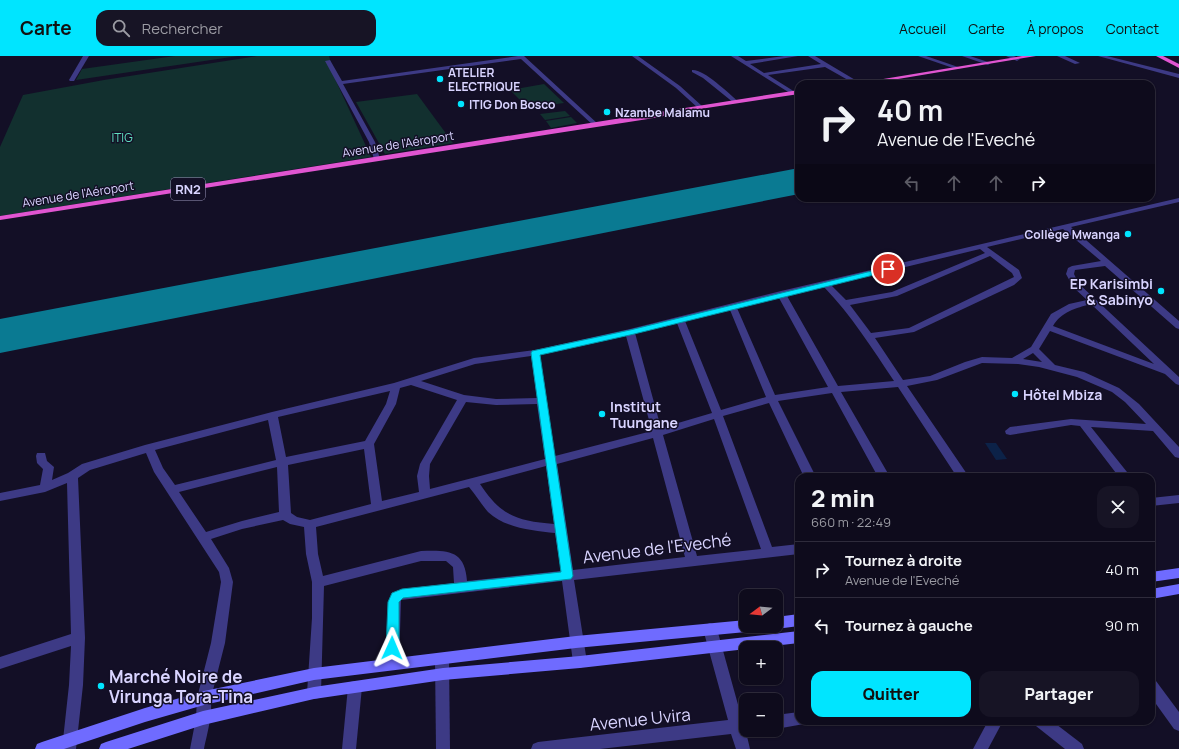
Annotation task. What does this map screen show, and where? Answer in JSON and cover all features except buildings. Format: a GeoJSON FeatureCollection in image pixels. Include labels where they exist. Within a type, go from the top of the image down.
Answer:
{"type":"FeatureCollection","features":[{"type":"Feature","properties":{"kind":"highway"},"geometry":{"type":"LineString","coordinates":[[883,80],[1033,56]]}},
{"type":"Feature","properties":{"kind":"highway"},"geometry":{"type":"LineString","coordinates":[[1159,56],[1179,66]]}},
{"type":"Feature","properties":{"kind":"highway","name":"Avenue de l'Aéroport"},"geometry":{"type":"LineString","coordinates":[[0,218],[596,125],[795,92]]}},
{"type":"Feature","properties":{"kind":"main road"},"geometry":{"type":"LineString","coordinates":[[1155,576],[1179,573]]}},
{"type":"Feature","properties":{"kind":"main road"},"geometry":{"type":"LineString","coordinates":[[1155,593],[1179,589]]}},
{"type":"Feature","properties":{"kind":"main road"},"geometry":{"type":"LineString","coordinates":[[783,622],[795,621]]}},
{"type":"Feature","properties":{"kind":"main road"},"geometry":{"type":"LineString","coordinates":[[42,749],[70,744],[145,715],[204,698],[314,674],[576,642],[739,627]]}},
{"type":"Feature","properties":{"kind":"main road"},"geometry":{"type":"LineString","coordinates":[[106,749],[203,718],[314,693],[443,674],[580,662],[795,636]]}},
{"type":"Feature","properties":{"kind":"street"},"geometry":{"type":"LineString","coordinates":[[72,80],[86,56]]}},
{"type":"Feature","properties":{"kind":"street"},"geometry":{"type":"LineString","coordinates":[[635,56],[678,87],[700,107]]}},
{"type":"Feature","properties":{"kind":"street"},"geometry":{"type":"LineString","coordinates":[[734,56],[795,91]]}},
{"type":"Feature","properties":{"kind":"street"},"geometry":{"type":"LineString","coordinates":[[744,63],[795,56]]}},
{"type":"Feature","properties":{"kind":"street"},"geometry":{"type":"LineString","coordinates":[[811,56],[851,80]]}},
{"type":"Feature","properties":{"kind":"street"},"geometry":{"type":"LineString","coordinates":[[921,56],[958,68]]}},
{"type":"Feature","properties":{"kind":"street"},"geometry":{"type":"LineString","coordinates":[[965,56],[988,63]]}},
{"type":"Feature","properties":{"kind":"street"},"geometry":{"type":"LineString","coordinates":[[1009,56],[1017,58]]}},
{"type":"Feature","properties":{"kind":"street"},"geometry":{"type":"LineString","coordinates":[[1060,56],[1077,63]]}},
{"type":"Feature","properties":{"kind":"street"},"geometry":{"type":"LineString","coordinates":[[1101,56],[1179,76]]}},
{"type":"Feature","properties":{"kind":"street"},"geometry":{"type":"LineString","coordinates":[[340,83],[522,57],[596,125]]}},
{"type":"Feature","properties":{"kind":"street"},"geometry":{"type":"LineString","coordinates":[[328,62],[372,142],[377,159]]}},
{"type":"Feature","properties":{"kind":"street"},"geometry":{"type":"LineString","coordinates":[[764,74],[826,65]]}},
{"type":"Feature","properties":{"kind":"street"},"geometry":{"type":"LineString","coordinates":[[694,71],[705,77],[736,102]]}},
{"type":"Feature","properties":{"kind":"street"},"geometry":{"type":"LineString","coordinates":[[0,497],[45,488],[72,476],[86,467],[149,448],[272,415],[413,382],[439,371],[474,361],[535,353],[630,332],[781,294],[1179,200]]}},
{"type":"Feature","properties":{"kind":"street"},"geometry":{"type":"LineString","coordinates":[[1065,226],[1179,326]]}},
{"type":"Feature","properties":{"kind":"street"},"geometry":{"type":"LineString","coordinates":[[869,336],[911,330],[1011,283],[1018,278],[1016,272],[982,247]]}},
{"type":"Feature","properties":{"kind":"street"},"geometry":{"type":"LineString","coordinates":[[844,303],[894,294],[991,253]]}},
{"type":"Feature","properties":{"kind":"street"},"geometry":{"type":"LineString","coordinates":[[1107,263],[1076,266],[1070,270],[1073,282],[1179,382]]}},
{"type":"Feature","properties":{"kind":"street"},"geometry":{"type":"LineString","coordinates":[[825,284],[844,303],[869,336],[960,473]]}},
{"type":"Feature","properties":{"kind":"street"},"geometry":{"type":"LineString","coordinates":[[781,294],[882,473]]}},
{"type":"Feature","properties":{"kind":"street"},"geometry":{"type":"LineString","coordinates":[[1012,362],[1034,349],[1054,316],[1060,312],[1092,301]]}},
{"type":"Feature","properties":{"kind":"street"},"geometry":{"type":"LineString","coordinates":[[732,306],[772,399],[808,473]]}},
{"type":"Feature","properties":{"kind":"street"},"geometry":{"type":"LineString","coordinates":[[680,320],[718,416],[768,552]]}},
{"type":"Feature","properties":{"kind":"street"},"geometry":{"type":"LineString","coordinates":[[1048,327],[1168,373]]}},
{"type":"Feature","properties":{"kind":"street"},"geometry":{"type":"LineString","coordinates":[[630,332],[692,560]]}},
{"type":"Feature","properties":{"kind":"street"},"geometry":{"type":"LineString","coordinates":[[1034,349],[1052,367]]}},
{"type":"Feature","properties":{"kind":"street"},"geometry":{"type":"LineString","coordinates":[[535,353],[580,662]]}},
{"type":"Feature","properties":{"kind":"street"},"geometry":{"type":"LineString","coordinates":[[203,537],[242,525],[285,515],[294,521],[310,524],[657,433],[772,399],[835,389],[901,384],[935,378],[975,361],[990,360],[1012,362],[1052,367],[1080,374],[1115,390],[1129,400],[1179,454]]}},
{"type":"Feature","properties":{"kind":"street"},"geometry":{"type":"LineString","coordinates":[[413,382],[463,398],[501,402],[542,401]]}},
{"type":"Feature","properties":{"kind":"street"},"geometry":{"type":"LineString","coordinates":[[378,506],[369,444],[391,404],[396,386]]}},
{"type":"Feature","properties":{"kind":"street"},"geometry":{"type":"LineString","coordinates":[[424,494],[423,476],[425,464],[463,398]]}},
{"type":"Feature","properties":{"kind":"street"},"geometry":{"type":"LineString","coordinates":[[272,415],[282,462],[285,515]]}},
{"type":"Feature","properties":{"kind":"street"},"geometry":{"type":"LineString","coordinates":[[1010,431],[1082,422],[1155,428]]}},
{"type":"Feature","properties":{"kind":"street"},"geometry":{"type":"LineString","coordinates":[[1082,422],[1122,473]]}},
{"type":"Feature","properties":{"kind":"street"},"geometry":{"type":"LineString","coordinates":[[172,490],[282,462],[369,444]]}},
{"type":"Feature","properties":{"kind":"street"},"geometry":{"type":"LineString","coordinates":[[149,448],[158,469],[225,572],[227,582],[218,643],[204,698],[203,718],[197,749]]}},
{"type":"Feature","properties":{"kind":"street"},"geometry":{"type":"LineString","coordinates":[[41,456],[42,463],[48,467],[45,488]]}},
{"type":"Feature","properties":{"kind":"street"},"geometry":{"type":"LineString","coordinates":[[70,744],[76,685],[78,638],[72,476]]}},
{"type":"Feature","properties":{"kind":"street"},"geometry":{"type":"LineString","coordinates":[[472,482],[487,504],[515,522],[527,526],[561,529]]}},
{"type":"Feature","properties":{"kind":"street"},"geometry":{"type":"LineString","coordinates":[[1155,502],[1179,499]]}},
{"type":"Feature","properties":{"kind":"street"},"geometry":{"type":"LineString","coordinates":[[310,524],[312,554],[318,582],[318,618],[314,693]]}},
{"type":"Feature","properties":{"kind":"street","name":"Avenue de l'Eveché"},"geometry":{"type":"LineString","coordinates":[[392,664],[394,602],[396,597],[410,592],[567,576],[692,560],[795,549]]}},
{"type":"Feature","properties":{"kind":"street"},"geometry":{"type":"LineString","coordinates":[[318,582],[421,556],[436,555],[452,559],[458,564],[461,586]]}},
{"type":"Feature","properties":{"kind":"street"},"geometry":{"type":"LineString","coordinates":[[710,629],[714,646],[739,720]]}},
{"type":"Feature","properties":{"kind":"street"},"geometry":{"type":"LineString","coordinates":[[0,663],[78,638]]}},
{"type":"Feature","properties":{"kind":"street"},"geometry":{"type":"LineString","coordinates":[[442,659],[443,749]]}},
{"type":"Feature","properties":{"kind":"street"},"geometry":{"type":"LineString","coordinates":[[349,749],[355,687]]}},
{"type":"Feature","properties":{"kind":"street"},"geometry":{"type":"LineString","coordinates":[[1155,691],[1179,724]]}},
{"type":"Feature","properties":{"kind":"street"},"geometry":{"type":"LineString","coordinates":[[783,721],[795,720]]}},
{"type":"Feature","properties":{"kind":"street"},"geometry":{"type":"LineString","coordinates":[[980,749],[994,725]]}},
{"type":"Feature","properties":{"kind":"street"},"geometry":{"type":"LineString","coordinates":[[1046,725],[1077,749]]}},
{"type":"Feature","properties":{"kind":"street","name":"Avenue Uvira"},"geometry":{"type":"LineString","coordinates":[[538,749],[739,726]]}},
{"type":"Feature","properties":{"kind":"street"},"geometry":{"type":"LineString","coordinates":[[742,737],[743,749]]}},
{"type":"Feature","properties":{"kind":"green space"},"geometry":{"type":"Polygon","coordinates":[[[175,56],[238,56],[76,80],[82,69],[175,56]]]}},
{"type":"Feature","properties":{"kind":"green space","name":"ITIG"},"geometry":{"type":"Polygon","coordinates":[[[257,56],[329,56],[336,81],[371,157],[0,216],[0,147],[23,95],[104,80],[257,56]]]}},
{"type":"Feature","properties":{"kind":"green space"},"geometry":{"type":"Polygon","coordinates":[[[544,84],[564,103],[528,108],[510,90],[544,84]]]}},
{"type":"Feature","properties":{"kind":"green space"},"geometry":{"type":"Polygon","coordinates":[[[417,94],[453,143],[385,154],[356,102],[417,94]]]}},
{"type":"Feature","properties":{"kind":"green space"},"geometry":{"type":"Polygon","coordinates":[[[565,111],[570,116],[545,120],[540,114],[565,111]]]}},
{"type":"Feature","properties":{"kind":"green space"},"geometry":{"type":"Polygon","coordinates":[[[571,117],[577,123],[551,128],[546,121],[571,117]]]}},
{"type":"Feature","properties":{"kind":"water"},"geometry":{"type":"Polygon","coordinates":[[[985,443],[996,443],[1007,459],[996,460],[985,443]]]}},
{"type":"Feature","properties":{"kind":"runway"},"geometry":{"type":"LineString","coordinates":[[0,336],[795,182]]}},
{"type":"Feature","properties":{"kind":"place","name":"ATELIER ELECTRIQUE"},"geometry":{"type":"Point","coordinates":[440,79]}},
{"type":"Feature","properties":{"kind":"place","name":"ITIG Don Bosco"},"geometry":{"type":"Point","coordinates":[461,104]}},
{"type":"Feature","properties":{"kind":"place","name":"Nzambe Malamu"},"geometry":{"type":"Point","coordinates":[607,112]}},
{"type":"Feature","properties":{"kind":"place","name":"Collège Mwanga"},"geometry":{"type":"Point","coordinates":[1128,234]}},
{"type":"Feature","properties":{"kind":"place","name":"EP Karisimbi & Sabinyo"},"geometry":{"type":"Point","coordinates":[1161,291]}},
{"type":"Feature","properties":{"kind":"place","name":"Hôtel Mbiza"},"geometry":{"type":"Point","coordinates":[1015,394]}},
{"type":"Feature","properties":{"kind":"place","name":"Institut Tuungane"},"geometry":{"type":"Point","coordinates":[602,414]}},
{"type":"Feature","properties":{"kind":"place","name":"Marché Noire de Virunga Tora-Tina"},"geometry":{"type":"Point","coordinates":[101,686]}},
{"type":"Feature","properties":{"kind":"route"},"geometry":{"type":"LineString","coordinates":[[392,648],[394,602],[396,597],[402,594],[461,586],[567,576],[535,353],[630,332],[888,269]]}}]}
